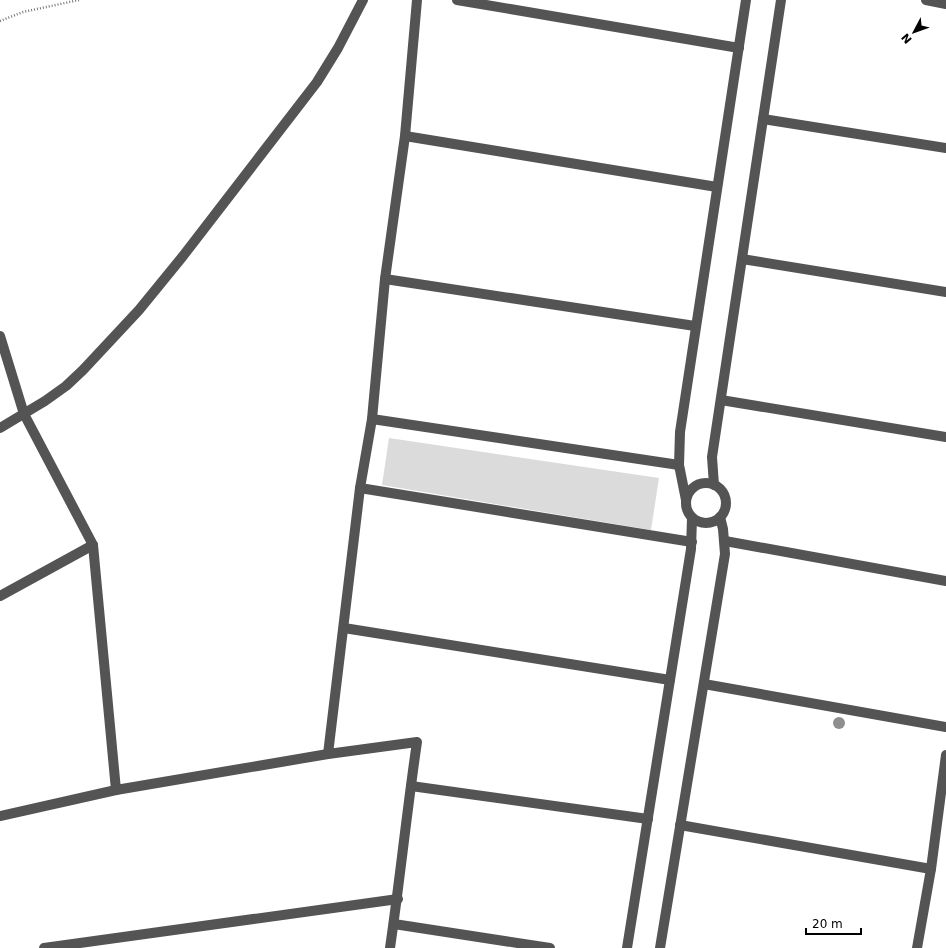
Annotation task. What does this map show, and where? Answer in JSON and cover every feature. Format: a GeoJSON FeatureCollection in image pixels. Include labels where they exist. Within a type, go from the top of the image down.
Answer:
{"type":"FeatureCollection","features":[{"type":"Feature","properties":{"kind":"street"},"geometry":{"type":"LineString","coordinates":[[0,428],[45,401],[83,370],[139,310],[183,256],[317,82],[338,48],[363,0]]}},
{"type":"Feature","properties":{"kind":"street"},"geometry":{"type":"LineString","coordinates":[[328,754],[360,488],[372,419],[385,278],[404,136],[417,0]]}},
{"type":"Feature","properties":{"kind":"street"},"geometry":{"type":"LineString","coordinates":[[457,0],[739,48]]}},
{"type":"Feature","properties":{"kind":"street"},"geometry":{"type":"LineString","coordinates":[[686,500],[688,494],[696,485],[708,483],[720,488],[726,500],[724,512],[715,521],[703,523],[692,518],[688,513],[679,465],[679,438],[746,0]]}},
{"type":"Feature","properties":{"kind":"street"},"geometry":{"type":"LineString","coordinates":[[714,485],[712,476],[712,457],[781,0]]}},
{"type":"Feature","properties":{"kind":"street"},"geometry":{"type":"LineString","coordinates":[[926,0],[946,4]]}},
{"type":"Feature","properties":{"kind":"street"},"geometry":{"type":"LineString","coordinates":[[763,119],[946,148]]}},
{"type":"Feature","properties":{"kind":"street"},"geometry":{"type":"LineString","coordinates":[[404,136],[717,186]]}},
{"type":"Feature","properties":{"kind":"street"},"geometry":{"type":"LineString","coordinates":[[742,258],[946,292]]}},
{"type":"Feature","properties":{"kind":"street"},"geometry":{"type":"LineString","coordinates":[[385,278],[696,326]]}},
{"type":"Feature","properties":{"kind":"street"},"geometry":{"type":"LineString","coordinates":[[0,336],[24,414],[93,545],[116,790]]}},
{"type":"Feature","properties":{"kind":"street"},"geometry":{"type":"LineString","coordinates":[[721,400],[946,437]]}},
{"type":"Feature","properties":{"kind":"street"},"geometry":{"type":"LineString","coordinates":[[372,419],[679,465]]}},
{"type":"Feature","properties":{"kind":"street"},"geometry":{"type":"LineString","coordinates":[[360,488],[692,542]]}},
{"type":"Feature","properties":{"kind":"street"},"geometry":{"type":"LineString","coordinates":[[660,948],[723,567],[725,541],[720,517]]}},
{"type":"Feature","properties":{"kind":"street"},"geometry":{"type":"LineString","coordinates":[[627,948],[692,542],[692,518]]}},
{"type":"Feature","properties":{"kind":"street"},"geometry":{"type":"LineString","coordinates":[[725,541],[946,581]]}},
{"type":"Feature","properties":{"kind":"street"},"geometry":{"type":"LineString","coordinates":[[0,596],[93,545]]}},
{"type":"Feature","properties":{"kind":"street"},"geometry":{"type":"LineString","coordinates":[[344,628],[670,680]]}},
{"type":"Feature","properties":{"kind":"street"},"geometry":{"type":"LineString","coordinates":[[704,684],[946,727]]}},
{"type":"Feature","properties":{"kind":"street"},"geometry":{"type":"LineString","coordinates":[[0,816],[116,790],[328,754],[417,742],[398,899],[390,948]]}},
{"type":"Feature","properties":{"kind":"street"},"geometry":{"type":"LineString","coordinates":[[917,948],[931,869],[946,755]]}},
{"type":"Feature","properties":{"kind":"street"},"geometry":{"type":"LineString","coordinates":[[411,786],[648,819]]}},
{"type":"Feature","properties":{"kind":"street"},"geometry":{"type":"LineString","coordinates":[[680,825],[931,869]]}},
{"type":"Feature","properties":{"kind":"street"},"geometry":{"type":"LineString","coordinates":[[44,948],[398,899]]}},
{"type":"Feature","properties":{"kind":"street"},"geometry":{"type":"LineString","coordinates":[[394,924],[550,948]]}},
{"type":"Feature","properties":{"kind":"path"},"geometry":{"type":"LineString","coordinates":[[0,22],[23,12],[79,0]]}},
{"type":"Feature","properties":{"kind":"shaded area"},"geometry":{"type":"Polygon","coordinates":[[[389,438],[659,478],[651,530],[382,485],[389,438]]]}}]}
